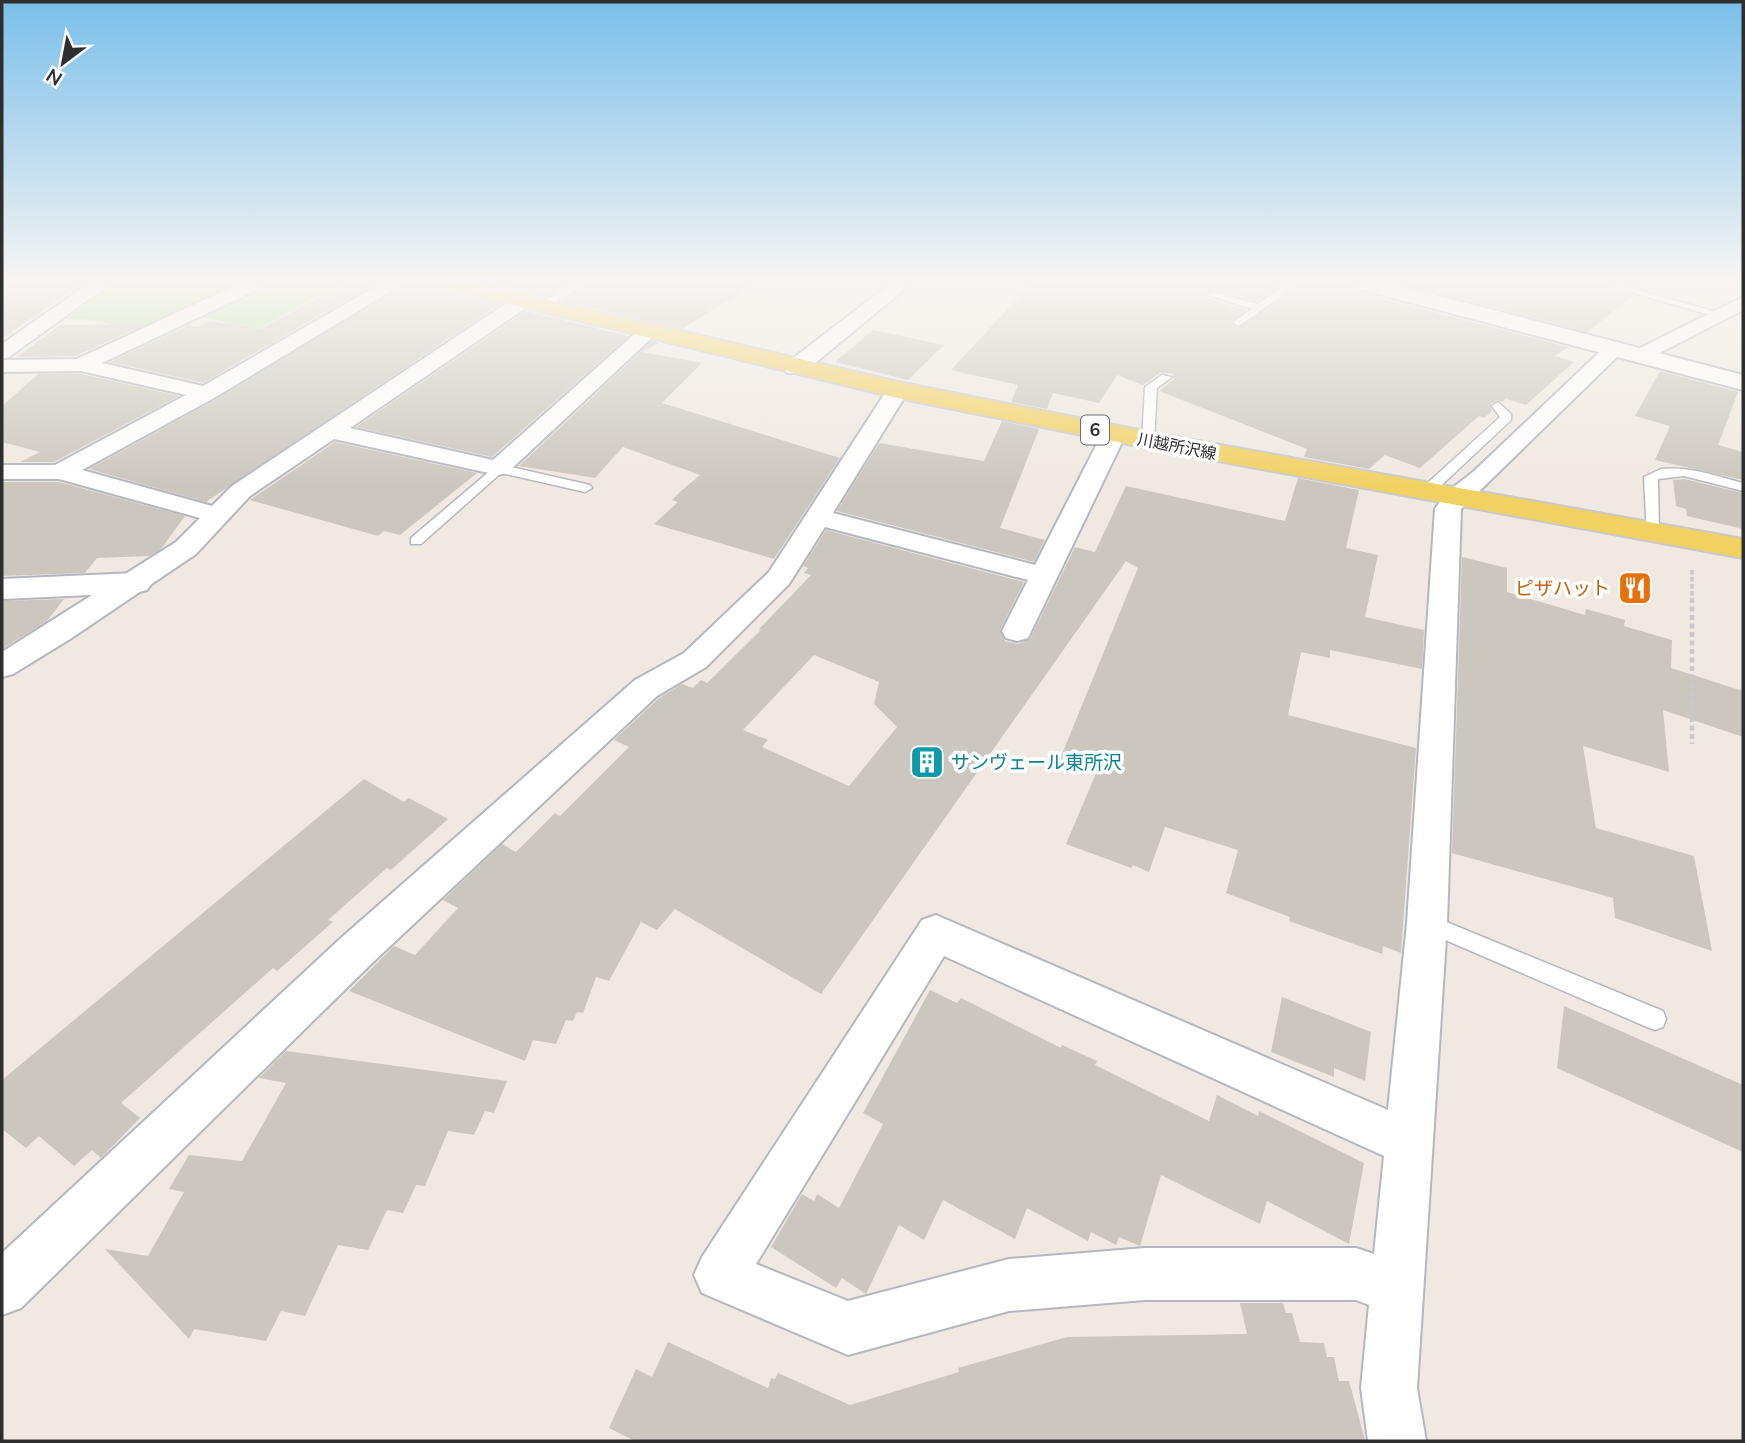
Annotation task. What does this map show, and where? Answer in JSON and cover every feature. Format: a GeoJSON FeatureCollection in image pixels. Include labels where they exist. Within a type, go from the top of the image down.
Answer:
{"type":"FeatureCollection","features":[{"type":"Feature","properties":{"kind":"main road","name":"川越所沢線"},"geometry":{"type":"LineString","coordinates":[[725,351],[1114,434],[1743,549]]}},
{"type":"Feature","properties":{"kind":"street"},"geometry":{"type":"LineString","coordinates":[[81,365],[110,351]]}},
{"type":"Feature","properties":{"kind":"street"},"geometry":{"type":"LineString","coordinates":[[60,472],[278,351]]}},
{"type":"Feature","properties":{"kind":"street"},"geometry":{"type":"LineString","coordinates":[[2,666],[186,548],[241,491],[456,351]]}},
{"type":"Feature","properties":{"kind":"street"},"geometry":{"type":"LineString","coordinates":[[331,431],[498,468],[627,351]]}},
{"type":"Feature","properties":{"kind":"street"},"geometry":{"type":"LineString","coordinates":[[795,368],[815,351]]}},
{"type":"Feature","properties":{"kind":"street"},"geometry":{"type":"LineString","coordinates":[[1397,1441],[1389,1388],[1395,1287],[1411,1144],[1427,923],[1445,525],[1448,509],[1441,495],[1482,477],[1612,351]]}},
{"type":"Feature","properties":{"kind":"street"},"geometry":{"type":"LineString","coordinates":[[1627,351],[1743,383]]}},
{"type":"Feature","properties":{"kind":"street"},"geometry":{"type":"LineString","coordinates":[[1641,355],[1648,351]]}},
{"type":"Feature","properties":{"kind":"street"},"geometry":{"type":"LineString","coordinates":[[4,354],[81,365],[206,393]]}},
{"type":"Feature","properties":{"kind":"street"},"geometry":{"type":"LineString","coordinates":[[2,1289],[356,951],[646,688],[695,660],[779,578],[898,390]]}},
{"type":"Feature","properties":{"kind":"street"},"geometry":{"type":"LineString","coordinates":[[1017,631],[1114,434]]}},
{"type":"Feature","properties":{"kind":"street"},"geometry":{"type":"LineString","coordinates":[[2,472],[60,472],[217,515]]}},
{"type":"Feature","properties":{"kind":"street"},"geometry":{"type":"LineString","coordinates":[[818,517],[1044,576]]}},
{"type":"Feature","properties":{"kind":"street"},"geometry":{"type":"LineString","coordinates":[[2,589],[135,583]]}},
{"type":"Feature","properties":{"kind":"street"},"geometry":{"type":"LineString","coordinates":[[1395,1287],[1356,1275],[1145,1274],[1009,1285],[848,1328],[720,1275],[936,933],[1411,1144]]}},
{"type":"Feature","properties":{"kind":"lane"},"geometry":{"type":"LineString","coordinates":[[1147,440],[1151,387],[1166,376]]}},
{"type":"Feature","properties":{"kind":"lane"},"geometry":{"type":"LineString","coordinates":[[1441,495],[1507,417],[1498,406]]}},
{"type":"Feature","properties":{"kind":"lane"},"geometry":{"type":"LineString","coordinates":[[416,541],[498,468],[585,488]]}},
{"type":"Feature","properties":{"kind":"lane"},"geometry":{"type":"LineString","coordinates":[[1652,533],[1651,477],[1660,472],[1679,473],[1743,487]]}},
{"type":"Feature","properties":{"kind":"lane"},"geometry":{"type":"LineString","coordinates":[[1427,923],[1655,1019]]}},
{"type":"Feature","properties":{"kind":"path"},"geometry":{"type":"LineString","coordinates":[[1692,744],[1690,635],[1693,540]]}},
{"type":"Feature","properties":{"kind":"building"},"geometry":{"type":"Polygon","coordinates":[[[25,351],[86,351],[76,356],[17,357],[25,351]]]}},
{"type":"Feature","properties":{"kind":"building"},"geometry":{"type":"Polygon","coordinates":[[[133,351],[258,351],[203,383],[110,362],[133,351]]]}},
{"type":"Feature","properties":{"kind":"building"},"geometry":{"type":"Polygon","coordinates":[[[295,351],[430,351],[206,502],[89,469],[215,400],[295,351]]]}},
{"type":"Feature","properties":{"kind":"building"},"geometry":{"type":"Polygon","coordinates":[[[467,351],[612,351],[492,457],[356,427],[467,351]]]}},
{"type":"Feature","properties":{"kind":"building"},"geometry":{"type":"Polygon","coordinates":[[[641,351],[702,363],[662,403],[840,458],[774,559],[654,524],[678,502],[672,500],[700,475],[623,447],[595,478],[519,466],[641,351]]]}},
{"type":"Feature","properties":{"kind":"building"},"geometry":{"type":"Polygon","coordinates":[[[848,351],[937,351],[908,380],[835,362],[848,351]]]}},
{"type":"Feature","properties":{"kind":"building"},"geometry":{"type":"Polygon","coordinates":[[[968,351],[1562,351],[1555,356],[1574,362],[1526,405],[1506,399],[1491,404],[1492,411],[1484,418],[1479,416],[1420,468],[1385,455],[1369,469],[1304,457],[1307,449],[1159,391],[1174,379],[1173,374],[1160,373],[1143,385],[1117,375],[1099,403],[1053,393],[1047,409],[1011,402],[1018,385],[951,370],[968,351]]]}},
{"type":"Feature","properties":{"kind":"building"},"geometry":{"type":"Polygon","coordinates":[[[1660,371],[1738,392],[1718,445],[1743,452],[1743,480],[1655,460],[1670,426],[1635,416],[1660,371]]]}},
{"type":"Feature","properties":{"kind":"building"},"geometry":{"type":"Polygon","coordinates":[[[38,374],[81,374],[179,396],[54,462],[20,462],[40,452],[2,442],[2,406],[38,374]]]}},
{"type":"Feature","properties":{"kind":"building"},"geometry":{"type":"Polygon","coordinates":[[[1002,421],[1039,429],[1000,528],[1045,540],[1034,562],[837,511],[879,443],[984,461],[1002,421]]]}},
{"type":"Feature","properties":{"kind":"building"},"geometry":{"type":"Polygon","coordinates":[[[335,442],[477,473],[400,535],[384,531],[378,536],[250,500],[335,442]]]}},
{"type":"Feature","properties":{"kind":"building"},"geometry":{"type":"Polygon","coordinates":[[[1298,478],[1359,490],[1346,548],[1378,555],[1365,617],[1424,630],[1422,669],[1330,650],[1330,658],[1301,652],[1288,715],[1416,748],[1401,953],[1383,946],[1382,954],[1289,921],[1290,917],[1226,893],[1238,850],[1165,827],[1149,872],[1066,844],[1097,771],[1060,759],[1138,568],[1126,561],[821,994],[675,909],[657,930],[641,922],[609,981],[596,977],[583,1013],[577,1012],[573,1021],[566,1020],[556,1044],[533,1040],[525,1061],[349,991],[394,946],[415,955],[458,908],[443,900],[502,844],[516,852],[555,813],[560,816],[629,747],[614,740],[659,698],[682,684],[693,688],[701,680],[707,683],[761,630],[759,629],[811,575],[804,573],[808,568],[803,566],[826,530],[1024,582],[1000,630],[1005,641],[1018,644],[1030,639],[1075,547],[1095,552],[1126,486],[1285,521],[1298,478]],[[814,655],[743,730],[768,740],[762,747],[849,786],[897,727],[874,704],[879,682],[814,655]]]}},
{"type":"Feature","properties":{"kind":"building"},"geometry":{"type":"Polygon","coordinates":[[[1684,479],[1743,493],[1743,529],[1687,516],[1686,509],[1676,506],[1673,480],[1684,479]]]}},
{"type":"Feature","properties":{"kind":"building"},"geometry":{"type":"Polygon","coordinates":[[[2,482],[59,482],[185,516],[161,549],[150,556],[97,558],[85,573],[2,576],[2,482]]]}},
{"type":"Feature","properties":{"kind":"building"},"geometry":{"type":"Polygon","coordinates":[[[1462,557],[1507,568],[1507,592],[1585,615],[1586,609],[1625,620],[1624,626],[1672,640],[1671,668],[1743,691],[1743,737],[1663,710],[1669,772],[1583,746],[1596,828],[1694,856],[1712,951],[1615,918],[1613,898],[1452,853],[1462,557]]]}},
{"type":"Feature","properties":{"kind":"building"},"geometry":{"type":"Polygon","coordinates":[[[64,599],[47,621],[2,649],[2,601],[64,599]]]}},
{"type":"Feature","properties":{"kind":"building"},"geometry":{"type":"Polygon","coordinates":[[[364,779],[404,802],[409,798],[448,819],[391,870],[387,868],[328,920],[333,922],[277,971],[273,968],[121,1103],[140,1118],[101,1158],[92,1150],[74,1166],[39,1136],[26,1148],[2,1129],[2,1080],[364,779]]]}},
{"type":"Feature","properties":{"kind":"building"},"geometry":{"type":"Polygon","coordinates":[[[930,990],[957,1003],[961,998],[1061,1048],[1062,1045],[1097,1061],[1095,1065],[1209,1121],[1217,1095],[1258,1116],[1259,1111],[1364,1163],[1349,1244],[1267,1201],[1260,1224],[1161,1175],[1140,1246],[1119,1237],[1116,1245],[1091,1232],[1088,1241],[1027,1208],[1015,1239],[943,1200],[924,1240],[899,1225],[866,1294],[842,1278],[836,1288],[771,1247],[802,1194],[814,1201],[817,1194],[839,1208],[883,1124],[863,1113],[930,990]]]}},
{"type":"Feature","properties":{"kind":"building"},"geometry":{"type":"Polygon","coordinates":[[[1282,997],[1371,1032],[1365,1081],[1334,1068],[1334,1077],[1271,1052],[1282,997]]]}},
{"type":"Feature","properties":{"kind":"building"},"geometry":{"type":"Polygon","coordinates":[[[1564,1006],[1743,1085],[1743,1152],[1557,1068],[1564,1006]]]}},
{"type":"Feature","properties":{"kind":"building"},"geometry":{"type":"Polygon","coordinates":[[[286,1051],[507,1081],[494,1113],[485,1111],[474,1135],[448,1131],[425,1186],[416,1185],[403,1213],[387,1210],[368,1250],[338,1245],[305,1316],[281,1311],[266,1341],[194,1329],[189,1339],[105,1249],[148,1256],[184,1192],[169,1189],[189,1155],[242,1161],[286,1083],[259,1078],[286,1051]]]}},
{"type":"Feature","properties":{"kind":"building"},"geometry":{"type":"Polygon","coordinates":[[[1240,1303],[1283,1303],[1286,1313],[1292,1313],[1300,1342],[1324,1343],[1327,1357],[1334,1357],[1339,1381],[1349,1381],[1365,1440],[635,1441],[609,1428],[636,1369],[652,1377],[668,1342],[768,1388],[771,1378],[775,1379],[778,1373],[850,1405],[959,1372],[958,1368],[1067,1337],[1247,1334],[1240,1303]]]}},
{"type":"Feature","properties":{"kind":"place","name":"ピザハット"},"geometry":{"type":"Point","coordinates":[1635,588]}},
{"type":"Feature","properties":{"kind":"place","name":"サンヴェール東所沢"},"geometry":{"type":"Point","coordinates":[927,762]}}]}
